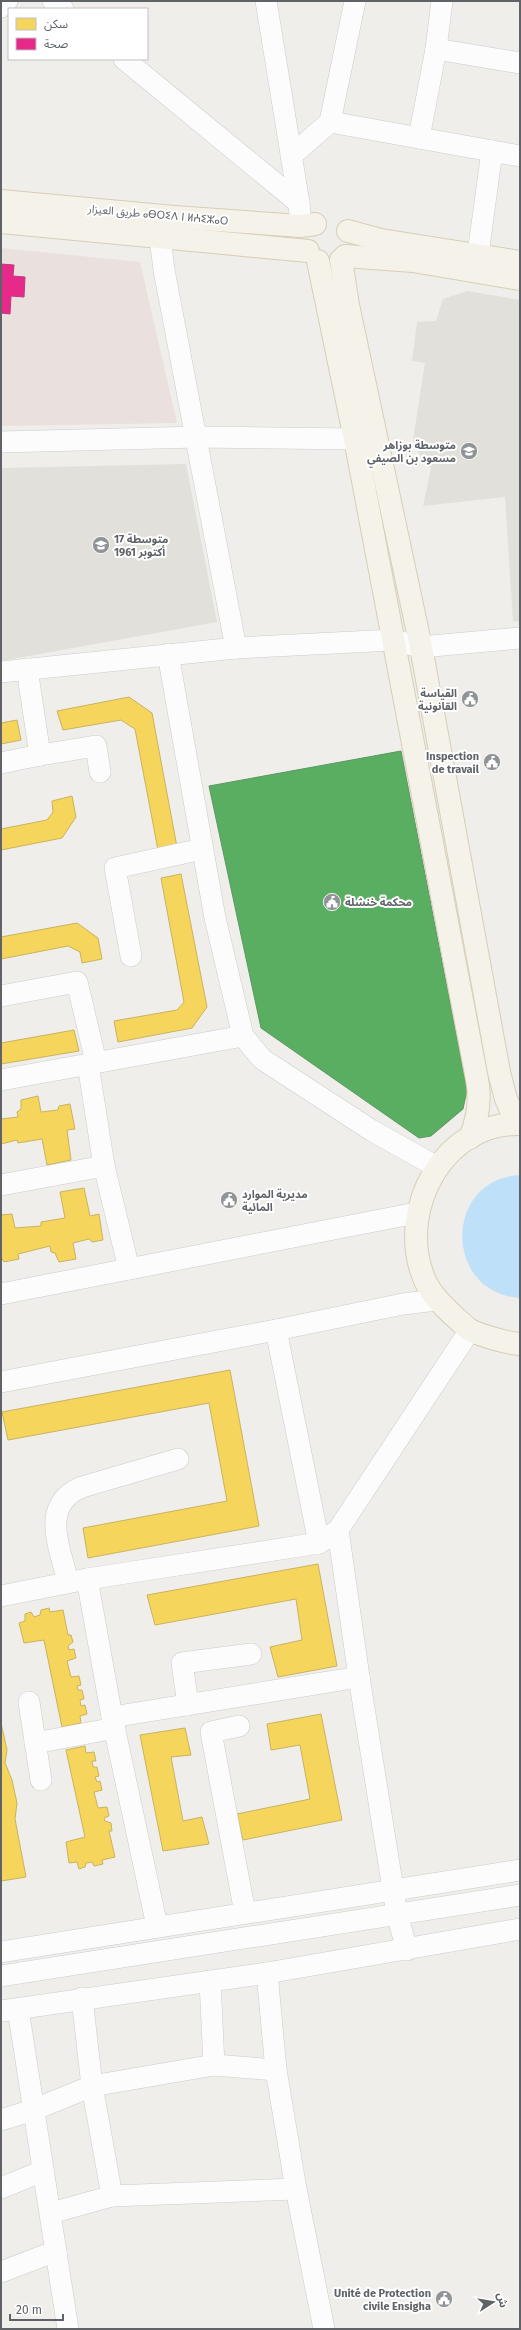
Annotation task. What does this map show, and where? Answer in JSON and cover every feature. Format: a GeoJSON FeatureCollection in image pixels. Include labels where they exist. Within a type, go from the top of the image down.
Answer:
{"type":"FeatureCollection","features":[{"type":"Feature","properties":{"kind":"main road","name":"طريق العيزار ⴰⴱⵔⵉⴷ ⵏ ⵍⵄⵉⵣⴰⵔ"},"geometry":{"type":"LineString","coordinates":[[1,201],[174,217],[308,225]]}},
{"type":"Feature","properties":{"kind":"main road"},"geometry":{"type":"LineString","coordinates":[[470,1138],[476,1125],[480,1093],[355,438],[313,256],[307,236],[308,225],[324,220],[333,220],[341,224],[348,231],[381,240],[478,254],[520,262]]}},
{"type":"Feature","properties":{"kind":"main road","name":"طريق العيزار ⴰⴱⵔⵉⴷ ⵏ ⵍⵄⵉⵣⴰⵔ"},"geometry":{"type":"LineString","coordinates":[[1,222],[160,236],[313,256]]}},
{"type":"Feature","properties":{"kind":"main road"},"geometry":{"type":"LineString","coordinates":[[348,231],[350,244],[343,258],[348,304],[421,648],[500,1072],[506,1099],[518,1124],[490,1129],[470,1138],[452,1151],[437,1167],[424,1189],[416,1213],[415,1244],[422,1273],[436,1300],[470,1330],[517,1348]]}},
{"type":"Feature","properties":{"kind":"main road"},"geometry":{"type":"LineString","coordinates":[[313,256],[330,264],[343,258],[413,261],[520,279]]}},
{"type":"Feature","properties":{"kind":"street"},"geometry":{"type":"LineString","coordinates":[[1,7],[7,1]]}},
{"type":"Feature","properties":{"kind":"street"},"geometry":{"type":"LineString","coordinates":[[53,1],[62,8]]}},
{"type":"Feature","properties":{"kind":"street"},"geometry":{"type":"LineString","coordinates":[[266,1],[298,203],[308,225]]}},
{"type":"Feature","properties":{"kind":"street"},"geometry":{"type":"LineString","coordinates":[[291,156],[330,122],[355,1]]}},
{"type":"Feature","properties":{"kind":"street"},"geometry":{"type":"LineString","coordinates":[[419,138],[436,49],[442,1]]}},
{"type":"Feature","properties":{"kind":"street"},"geometry":{"type":"LineString","coordinates":[[436,49],[520,63]]}},
{"type":"Feature","properties":{"kind":"street"},"geometry":{"type":"LineString","coordinates":[[125,60],[298,203]]}},
{"type":"Feature","properties":{"kind":"street"},"geometry":{"type":"LineString","coordinates":[[330,122],[520,156]]}},
{"type":"Feature","properties":{"kind":"street"},"geometry":{"type":"LineString","coordinates":[[478,254],[492,151]]}},
{"type":"Feature","properties":{"kind":"street"},"geometry":{"type":"LineString","coordinates":[[160,236],[164,270],[236,648]]}},
{"type":"Feature","properties":{"kind":"street"},"geometry":{"type":"LineString","coordinates":[[1,442],[197,437],[355,438]]}},
{"type":"Feature","properties":{"kind":"street"},"geometry":{"type":"LineString","coordinates":[[1,672],[236,648],[393,640],[421,648],[520,638]]}},
{"type":"Feature","properties":{"kind":"street"},"geometry":{"type":"LineString","coordinates":[[168,654],[215,918],[243,1036],[262,1059],[377,1134],[437,1167]]}},
{"type":"Feature","properties":{"kind":"street"},"geometry":{"type":"LineString","coordinates":[[27,669],[40,755]]}},
{"type":"Feature","properties":{"kind":"street"},"geometry":{"type":"LineString","coordinates":[[1,763],[96,746],[100,772]]}},
{"type":"Feature","properties":{"kind":"street"},"geometry":{"type":"LineString","coordinates":[[131,956],[115,868],[202,849]]}},
{"type":"Feature","properties":{"kind":"street"},"geometry":{"type":"LineString","coordinates":[[1,996],[77,982],[92,1063],[104,1166],[129,1269]]}},
{"type":"Feature","properties":{"kind":"street"},"geometry":{"type":"LineString","coordinates":[[1,1080],[243,1036]]}},
{"type":"Feature","properties":{"kind":"street"},"geometry":{"type":"LineString","coordinates":[[1,1185],[104,1166]]}},
{"type":"Feature","properties":{"kind":"street"},"geometry":{"type":"LineString","coordinates":[[1,1294],[416,1213]]}},
{"type":"Feature","properties":{"kind":"street"},"geometry":{"type":"LineString","coordinates":[[1,1382],[276,1330],[403,1304],[436,1300]]}},
{"type":"Feature","properties":{"kind":"street"},"geometry":{"type":"LineString","coordinates":[[276,1330],[319,1543]]}},
{"type":"Feature","properties":{"kind":"street"},"geometry":{"type":"LineString","coordinates":[[1,1596],[44,1589],[78,1581],[319,1543],[338,1530],[470,1330]]}},
{"type":"Feature","properties":{"kind":"street"},"geometry":{"type":"LineString","coordinates":[[157,1926],[114,1723],[78,1581],[55,1525],[56,1512],[63,1500],[72,1492],[82,1487],[178,1459]]}},
{"type":"Feature","properties":{"kind":"street"},"geometry":{"type":"LineString","coordinates":[[338,1530],[359,1677],[397,1914],[407,1950]]}},
{"type":"Feature","properties":{"kind":"street"},"geometry":{"type":"LineString","coordinates":[[188,1705],[182,1663],[251,1654]]}},
{"type":"Feature","properties":{"kind":"street"},"geometry":{"type":"LineString","coordinates":[[35,1743],[188,1705],[359,1677]]}},
{"type":"Feature","properties":{"kind":"street"},"geometry":{"type":"LineString","coordinates":[[29,1702],[41,1780]]}},
{"type":"Feature","properties":{"kind":"street"},"geometry":{"type":"LineString","coordinates":[[239,1726],[211,1732],[245,1913]]}},
{"type":"Feature","properties":{"kind":"street"},"geometry":{"type":"LineString","coordinates":[[1,1952],[157,1926],[520,1870]]}},
{"type":"Feature","properties":{"kind":"street"},"geometry":{"type":"LineString","coordinates":[[1,1976],[520,1895]]}},
{"type":"Feature","properties":{"kind":"street"},"geometry":{"type":"LineString","coordinates":[[68,2329],[51,2213],[33,2110],[10,2010],[82,1998],[266,1973],[407,1950],[520,1929]]}},
{"type":"Feature","properties":{"kind":"street"},"geometry":{"type":"LineString","coordinates":[[266,1973],[276,2070],[296,2189],[324,2329]]}},
{"type":"Feature","properties":{"kind":"street"},"geometry":{"type":"LineString","coordinates":[[210,1981],[214,2065]]}},
{"type":"Feature","properties":{"kind":"street"},"geometry":{"type":"LineString","coordinates":[[82,1998],[92,2086],[112,2196]]}},
{"type":"Feature","properties":{"kind":"street"},"geometry":{"type":"LineString","coordinates":[[1,2120],[33,2110],[92,2086],[214,2065],[276,2070]]}},
{"type":"Feature","properties":{"kind":"street"},"geometry":{"type":"LineString","coordinates":[[1,2188],[43,2171]]}},
{"type":"Feature","properties":{"kind":"street"},"geometry":{"type":"LineString","coordinates":[[51,2213],[112,2196],[296,2189]]}},
{"type":"Feature","properties":{"kind":"street"},"geometry":{"type":"LineString","coordinates":[[1,2272],[56,2251]]}},
{"type":"Feature","properties":{"kind":"shaded area"},"geometry":{"type":"Polygon","coordinates":[[[1,248],[140,262],[177,423],[1,426],[1,248]]]}},
{"type":"Feature","properties":{"kind":"shaded area","name":"متوسطة بوزاهر مسعود بن الصيفي"},"geometry":{"type":"Polygon","coordinates":[[[468,291],[520,300],[520,621],[513,622],[505,497],[423,506],[431,468],[423,462],[413,440],[425,363],[412,361],[417,322],[436,321],[443,299],[468,291]]]}},
{"type":"Feature","properties":{"kind":"shaded area","name":"متوسطة 17 أكتوبر 1961"},"geometry":{"type":"Polygon","coordinates":[[[186,464],[217,622],[1,661],[1,468],[186,464]]]}},
{"type":"Feature","properties":{"kind":"water"},"geometry":{"type":"Polygon","coordinates":[[[520,1175],[520,1298],[495,1291],[477,1277],[466,1258],[462,1236],[466,1214],[477,1195],[495,1181],[520,1175]]]}},
{"type":"Feature","properties":{"kind":"building: سكن"},"geometry":{"type":"Polygon","coordinates":[[[129,697],[152,713],[177,847],[158,850],[135,729],[121,720],[63,730],[57,711],[129,697]]]}},
{"type":"Feature","properties":{"kind":"building: سكن"},"geometry":{"type":"Polygon","coordinates":[[[17,720],[21,740],[1,744],[1,723],[17,720]]]}},
{"type":"Feature","properties":{"kind":"building: سكن"},"geometry":{"type":"Polygon","coordinates":[[[72,796],[76,817],[62,838],[1,850],[1,829],[47,820],[53,812],[52,801],[72,796]]]}},
{"type":"Feature","properties":{"kind":"building: سكن"},"geometry":{"type":"Polygon","coordinates":[[[181,874],[207,1007],[192,1028],[118,1042],[114,1021],[177,1010],[184,1002],[161,878],[181,874]]]}},
{"type":"Feature","properties":{"kind":"building: سكن"},"geometry":{"type":"Polygon","coordinates":[[[77,923],[98,938],[102,959],[82,963],[80,952],[68,946],[1,959],[1,937],[77,923]]]}},
{"type":"Feature","properties":{"kind":"building: سكن"},"geometry":{"type":"Polygon","coordinates":[[[74,1030],[79,1051],[1,1064],[1,1043],[74,1030]]]}},
{"type":"Feature","properties":{"kind":"building: سكن"},"geometry":{"type":"Polygon","coordinates":[[[38,1096],[41,1112],[58,1110],[59,1106],[70,1104],[75,1129],[67,1130],[71,1160],[47,1165],[42,1139],[18,1143],[17,1140],[1,1144],[1,1119],[18,1117],[17,1112],[21,1109],[21,1100],[38,1096]]]}},
{"type":"Feature","properties":{"kind":"building: سكن"},"geometry":{"type":"Polygon","coordinates":[[[84,1188],[90,1216],[99,1214],[103,1240],[92,1242],[89,1239],[73,1243],[76,1259],[59,1262],[55,1253],[51,1252],[50,1246],[18,1254],[19,1259],[4,1262],[1,1257],[1,1215],[12,1214],[15,1228],[41,1226],[41,1222],[65,1218],[60,1192],[84,1188]]]}},
{"type":"Feature","properties":{"kind":"building: سكن"},"geometry":{"type":"Polygon","coordinates":[[[230,1370],[259,1526],[88,1558],[83,1528],[227,1501],[209,1403],[8,1440],[2,1412],[230,1370]]]}},
{"type":"Feature","properties":{"kind":"building: سكن"},"geometry":{"type":"Polygon","coordinates":[[[318,1564],[337,1666],[278,1677],[270,1647],[302,1640],[296,1599],[155,1625],[147,1595],[318,1564]]]}},
{"type":"Feature","properties":{"kind":"building: سكن"},"geometry":{"type":"Polygon","coordinates":[[[49,1608],[50,1612],[63,1610],[68,1635],[71,1635],[73,1642],[68,1646],[69,1650],[74,1649],[76,1658],[67,1661],[71,1677],[79,1676],[81,1685],[77,1686],[78,1690],[82,1690],[84,1699],[80,1700],[81,1706],[85,1705],[87,1714],[80,1716],[81,1723],[62,1727],[44,1640],[24,1643],[19,1623],[25,1621],[25,1614],[31,1612],[34,1617],[40,1615],[41,1610],[49,1608]]]}},
{"type":"Feature","properties":{"kind":"building: سكن"},"geometry":{"type":"Polygon","coordinates":[[[321,1714],[342,1820],[243,1840],[237,1814],[310,1799],[300,1745],[271,1750],[267,1724],[321,1714]]]}},
{"type":"Feature","properties":{"kind":"building: سكن"},"geometry":{"type":"Polygon","coordinates":[[[1,1723],[7,1750],[5,1763],[12,1780],[17,1803],[15,1819],[26,1877],[1,1881],[1,1723]]]}},
{"type":"Feature","properties":{"kind":"building: سكن"},"geometry":{"type":"Polygon","coordinates":[[[185,1728],[191,1755],[171,1757],[183,1821],[202,1817],[209,1844],[163,1851],[140,1735],[185,1728]]]}},
{"type":"Feature","properties":{"kind":"building: سكن"},"geometry":{"type":"Polygon","coordinates":[[[85,1746],[86,1753],[94,1752],[96,1761],[92,1761],[93,1767],[97,1767],[99,1776],[95,1777],[97,1782],[100,1781],[102,1790],[94,1792],[98,1808],[107,1807],[109,1816],[104,1818],[105,1821],[111,1823],[112,1831],[109,1831],[115,1857],[102,1860],[103,1864],[94,1866],[92,1862],[86,1863],[85,1867],[79,1869],[77,1862],[69,1863],[66,1842],[85,1837],[66,1750],[85,1746]]]}},
{"type":"Feature","properties":{"kind":"building: صحة"},"geometry":{"type":"Polygon","coordinates":[[[1,264],[14,265],[13,276],[25,277],[24,297],[11,296],[10,314],[1,313],[1,264]]]}},
{"type":"Feature","properties":{"kind":"building: مرافق عامة","name":"محكمة خنشلة"},"geometry":{"type":"Polygon","coordinates":[[[401,751],[467,1090],[463,1109],[431,1136],[419,1138],[261,1028],[209,786],[401,751]]]}},
{"type":"Feature","properties":{"kind":"place","name":"متوسطة بوزاهر مسعود بن الصيفي"},"geometry":{"type":"Point","coordinates":[469,451]}},
{"type":"Feature","properties":{"kind":"place","name":"متوسطة 17 أكتوبر 1961"},"geometry":{"type":"Point","coordinates":[101,545]}},
{"type":"Feature","properties":{"kind":"place","name":"القياسة القانونية"},"geometry":{"type":"Point","coordinates":[470,699]}},
{"type":"Feature","properties":{"kind":"place","name":"Inspection de travail"},"geometry":{"type":"Point","coordinates":[492,762]}},
{"type":"Feature","properties":{"kind":"place","name":"محكمة خنشلة"},"geometry":{"type":"Point","coordinates":[332,902]}},
{"type":"Feature","properties":{"kind":"place","name":"مديرية الموارد المائية"},"geometry":{"type":"Point","coordinates":[229,1200]}},
{"type":"Feature","properties":{"kind":"place","name":"Unité de Protection civile Ensigha"},"geometry":{"type":"Point","coordinates":[444,2299]}}]}
